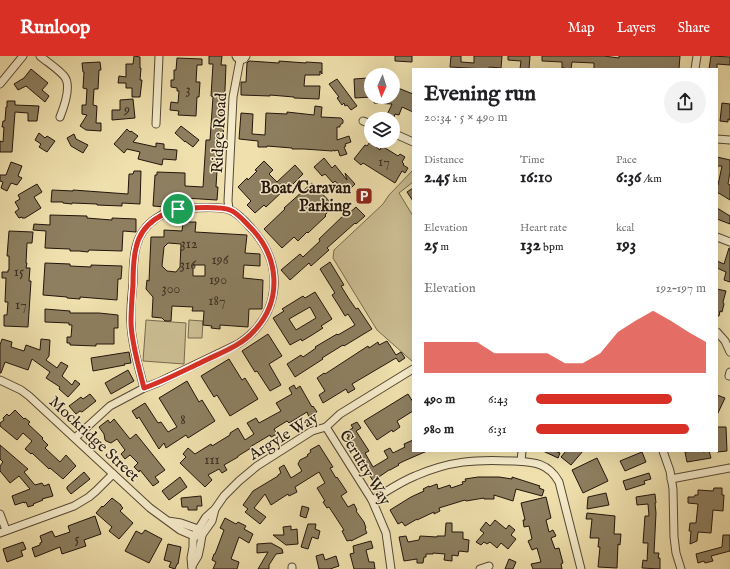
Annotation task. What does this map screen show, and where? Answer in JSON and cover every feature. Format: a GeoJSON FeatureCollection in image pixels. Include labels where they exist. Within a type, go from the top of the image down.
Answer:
{"type":"FeatureCollection","features":[{"type":"Feature","properties":{"kind":"street"},"geometry":{"type":"LineString","coordinates":[[0,84],[23,56]]}},
{"type":"Feature","properties":{"kind":"street"},"geometry":{"type":"LineString","coordinates":[[40,56],[63,75],[67,81],[66,103],[60,118]]}},
{"type":"Feature","properties":{"kind":"street"},"geometry":{"type":"LineString","coordinates":[[156,124],[159,56]]}},
{"type":"Feature","properties":{"kind":"street"},"geometry":{"type":"LineString","coordinates":[[692,56],[694,68]]}},
{"type":"Feature","properties":{"kind":"street"},"geometry":{"type":"LineString","coordinates":[[694,68],[697,56]]}},
{"type":"Feature","properties":{"kind":"street","name":"Ridge Road"},"geometry":{"type":"LineString","coordinates":[[229,210],[228,201],[234,98],[241,57]]}},
{"type":"Feature","properties":{"kind":"street"},"geometry":{"type":"LineString","coordinates":[[400,136],[412,142]]}},
{"type":"Feature","properties":{"kind":"street"},"geometry":{"type":"LineString","coordinates":[[718,140],[730,140]]}},
{"type":"Feature","properties":{"kind":"street"},"geometry":{"type":"LineString","coordinates":[[75,438],[110,406],[144,388],[238,344],[254,332],[261,324],[271,301],[274,274],[266,248],[256,234],[236,213],[223,208],[178,209],[167,212],[158,217],[149,224],[141,234],[136,247],[134,260],[131,322],[134,345],[144,388]]}},
{"type":"Feature","properties":{"kind":"street"},"geometry":{"type":"LineString","coordinates":[[718,237],[730,242]]}},
{"type":"Feature","properties":{"kind":"street"},"geometry":{"type":"LineString","coordinates":[[718,333],[722,336],[730,352]]}},
{"type":"Feature","properties":{"kind":"street","name":"Argyle Way"},"geometry":{"type":"LineString","coordinates":[[198,534],[206,517],[215,509],[238,480],[312,431],[326,427],[340,414],[412,370]]}},
{"type":"Feature","properties":{"kind":"street","name":"Mockridge Street"},"geometry":{"type":"LineString","coordinates":[[0,380],[21,390],[150,508],[168,521],[181,523],[198,534]]}},
{"type":"Feature","properties":{"kind":"street","name":"Cerutty Way"},"geometry":{"type":"LineString","coordinates":[[326,427],[372,500],[386,534],[392,569]]}},
{"type":"Feature","properties":{"kind":"street"},"geometry":{"type":"LineString","coordinates":[[521,461],[522,452]]}},
{"type":"Feature","properties":{"kind":"street"},"geometry":{"type":"LineString","coordinates":[[663,452],[668,464],[674,497],[675,544],[681,569]]}},
{"type":"Feature","properties":{"kind":"street"},"geometry":{"type":"LineString","coordinates":[[372,500],[414,476],[443,466],[479,460],[535,462],[552,472],[559,482],[581,569]]}},
{"type":"Feature","properties":{"kind":"street"},"geometry":{"type":"LineString","coordinates":[[671,479],[730,468]]}},
{"type":"Feature","properties":{"kind":"street"},"geometry":{"type":"LineString","coordinates":[[0,514],[3,531],[77,504],[89,497],[114,474]]}},
{"type":"Feature","properties":{"kind":"street"},"geometry":{"type":"LineString","coordinates":[[192,568],[191,558],[198,534]]}},
{"type":"Feature","properties":{"kind":"street"},"geometry":{"type":"LineString","coordinates":[[480,569],[489,566]]}},
{"type":"Feature","properties":{"kind":"shaded area"},"geometry":{"type":"Polygon","coordinates":[[[412,171],[412,183],[399,193],[412,214],[412,361],[377,330],[333,258],[334,250],[383,204],[389,195],[412,171]]]}},
{"type":"Feature","properties":{"kind":"shaded area"},"geometry":{"type":"Polygon","coordinates":[[[146,320],[186,323],[184,364],[143,361],[146,320]]]}},
{"type":"Feature","properties":{"kind":"shaded area"},"geometry":{"type":"Polygon","coordinates":[[[189,320],[203,321],[202,338],[188,338],[189,320]]]}},
{"type":"Feature","properties":{"kind":"building"},"geometry":{"type":"Polygon","coordinates":[[[134,56],[140,57],[140,80],[142,80],[140,97],[132,97],[132,88],[126,88],[126,83],[118,83],[119,76],[126,77],[126,64],[133,64],[134,56]]]}},
{"type":"Feature","properties":{"kind":"building"},"geometry":{"type":"Polygon","coordinates":[[[209,56],[222,56],[221,65],[226,65],[223,138],[219,138],[216,187],[218,187],[217,200],[184,198],[184,200],[166,199],[166,207],[153,206],[155,175],[157,175],[157,172],[185,173],[185,186],[203,187],[206,140],[210,140],[213,97],[211,96],[213,64],[209,64],[209,56]]]}},
{"type":"Feature","properties":{"kind":"building"},"geometry":{"type":"Polygon","coordinates":[[[395,56],[412,56],[412,62],[395,61],[395,56]]]}},
{"type":"Feature","properties":{"kind":"building"},"geometry":{"type":"Polygon","coordinates":[[[451,56],[461,56],[461,62],[474,63],[474,56],[502,56],[501,68],[450,67],[451,56]]]}},
{"type":"Feature","properties":{"kind":"building"},"geometry":{"type":"Polygon","coordinates":[[[508,56],[530,56],[529,68],[520,68],[521,61],[508,60],[508,56]]]}},
{"type":"Feature","properties":{"kind":"building"},"geometry":{"type":"Polygon","coordinates":[[[542,56],[604,56],[619,58],[619,56],[680,56],[679,68],[594,68],[594,63],[572,62],[571,68],[562,68],[562,62],[542,61],[542,56]]]}},
{"type":"Feature","properties":{"kind":"building"},"geometry":{"type":"Polygon","coordinates":[[[711,56],[730,57],[730,65],[717,64],[717,68],[709,68],[711,56]]]}},
{"type":"Feature","properties":{"kind":"building"},"geometry":{"type":"Polygon","coordinates":[[[177,58],[202,59],[202,65],[197,65],[196,82],[200,82],[199,97],[197,97],[196,116],[178,115],[179,111],[170,110],[171,102],[178,103],[179,91],[177,91],[177,88],[171,87],[171,80],[174,80],[174,70],[176,70],[177,58]]]}},
{"type":"Feature","properties":{"kind":"building"},"geometry":{"type":"Polygon","coordinates":[[[249,61],[322,63],[322,74],[320,71],[320,75],[305,75],[304,86],[320,86],[319,99],[270,95],[241,95],[241,82],[246,82],[247,63],[249,61]]]}},
{"type":"Feature","properties":{"kind":"building"},"geometry":{"type":"Polygon","coordinates":[[[100,62],[101,70],[99,70],[98,89],[94,89],[93,105],[97,106],[96,123],[101,123],[101,131],[86,130],[80,126],[87,115],[82,114],[82,105],[86,105],[87,89],[83,88],[84,72],[82,63],[100,62]]]}},
{"type":"Feature","properties":{"kind":"building"},"geometry":{"type":"Polygon","coordinates":[[[31,69],[48,83],[42,90],[49,96],[45,102],[26,86],[18,90],[14,84],[24,78],[31,69]]]}},
{"type":"Feature","properties":{"kind":"building"},"geometry":{"type":"Polygon","coordinates":[[[364,78],[364,97],[355,98],[354,79],[364,78]]]}},
{"type":"Feature","properties":{"kind":"building"},"geometry":{"type":"Polygon","coordinates":[[[337,79],[357,106],[351,110],[347,105],[345,106],[344,103],[342,105],[337,98],[339,97],[329,84],[337,79]]]}},
{"type":"Feature","properties":{"kind":"building"},"geometry":{"type":"Polygon","coordinates":[[[400,89],[412,94],[412,112],[402,107],[400,112],[388,112],[392,104],[400,104],[400,89]]]}},
{"type":"Feature","properties":{"kind":"building"},"geometry":{"type":"Polygon","coordinates":[[[133,99],[135,118],[112,120],[112,110],[120,110],[120,100],[133,99]]]}},
{"type":"Feature","properties":{"kind":"building"},"geometry":{"type":"Polygon","coordinates":[[[7,101],[15,101],[15,105],[39,106],[37,121],[28,121],[28,113],[15,112],[12,152],[0,152],[0,141],[3,142],[4,127],[2,127],[3,121],[5,121],[7,101]]]}},
{"type":"Feature","properties":{"kind":"building"},"geometry":{"type":"Polygon","coordinates":[[[722,103],[730,104],[730,120],[728,119],[728,122],[720,121],[722,103]]]}},
{"type":"Feature","properties":{"kind":"building"},"geometry":{"type":"Polygon","coordinates":[[[315,106],[322,107],[321,117],[341,118],[343,120],[340,127],[337,127],[337,140],[349,136],[351,142],[345,144],[346,146],[344,147],[347,154],[340,156],[338,150],[292,149],[267,146],[258,147],[258,141],[239,139],[241,113],[253,114],[252,134],[265,135],[266,113],[287,114],[287,112],[314,115],[315,106]]]}},
{"type":"Feature","properties":{"kind":"building"},"geometry":{"type":"Polygon","coordinates":[[[181,126],[199,140],[193,147],[175,133],[181,126]]]}},
{"type":"Feature","properties":{"kind":"building"},"geometry":{"type":"Polygon","coordinates":[[[127,129],[138,136],[133,142],[156,147],[156,143],[164,144],[164,149],[177,150],[176,160],[163,159],[162,165],[138,159],[140,152],[127,149],[124,153],[114,144],[127,129]]]}},
{"type":"Feature","properties":{"kind":"building"},"geometry":{"type":"Polygon","coordinates":[[[39,133],[45,138],[47,136],[55,141],[47,152],[39,147],[41,144],[35,140],[39,133]]]}},
{"type":"Feature","properties":{"kind":"building"},"geometry":{"type":"Polygon","coordinates":[[[74,134],[76,139],[88,145],[83,153],[71,146],[67,138],[74,134]]]}},
{"type":"Feature","properties":{"kind":"building"},"geometry":{"type":"Polygon","coordinates":[[[364,146],[364,148],[378,148],[380,150],[381,148],[385,148],[398,156],[400,154],[405,157],[402,162],[404,164],[403,165],[408,168],[405,173],[402,171],[395,183],[363,163],[361,165],[354,159],[364,146]]]}},
{"type":"Feature","properties":{"kind":"building"},"geometry":{"type":"Polygon","coordinates":[[[718,157],[730,160],[728,184],[730,185],[730,200],[718,193],[722,166],[718,166],[718,157]]]}},
{"type":"Feature","properties":{"kind":"building"},"geometry":{"type":"Polygon","coordinates":[[[324,158],[332,168],[335,165],[347,180],[345,173],[355,184],[346,193],[335,181],[333,183],[325,174],[322,176],[314,167],[324,158]]]}},
{"type":"Feature","properties":{"kind":"building"},"geometry":{"type":"Polygon","coordinates":[[[264,161],[273,170],[269,174],[277,182],[295,165],[303,174],[286,191],[284,190],[266,207],[264,205],[255,213],[247,205],[251,201],[238,187],[257,171],[255,170],[264,161]]]}},
{"type":"Feature","properties":{"kind":"building"},"geometry":{"type":"Polygon","coordinates":[[[11,162],[22,166],[18,176],[22,178],[17,185],[11,183],[7,191],[1,188],[3,182],[0,181],[0,175],[6,175],[11,162]]]}},
{"type":"Feature","properties":{"kind":"building"},"geometry":{"type":"Polygon","coordinates":[[[134,171],[141,171],[140,204],[122,203],[122,206],[51,202],[52,190],[128,194],[129,174],[133,174],[134,171]]]}},
{"type":"Feature","properties":{"kind":"building"},"geometry":{"type":"Polygon","coordinates":[[[312,183],[334,206],[308,233],[307,232],[298,241],[294,237],[282,248],[264,229],[285,209],[284,208],[312,183]]]}},
{"type":"Feature","properties":{"kind":"building"},"geometry":{"type":"Polygon","coordinates":[[[37,184],[42,192],[34,197],[41,208],[25,218],[19,218],[15,212],[19,209],[15,202],[20,199],[18,195],[37,184]]]}},
{"type":"Feature","properties":{"kind":"building"},"geometry":{"type":"Polygon","coordinates":[[[412,189],[412,200],[407,192],[412,189]]]}},
{"type":"Feature","properties":{"kind":"building"},"geometry":{"type":"Polygon","coordinates":[[[356,207],[365,216],[327,248],[329,250],[311,266],[309,263],[290,280],[281,270],[300,254],[303,257],[346,213],[347,215],[356,207]]]}},
{"type":"Feature","properties":{"kind":"building"},"geometry":{"type":"Polygon","coordinates":[[[718,209],[730,216],[730,224],[718,219],[718,209]]]}},
{"type":"Feature","properties":{"kind":"building"},"geometry":{"type":"Polygon","coordinates":[[[50,215],[87,216],[87,218],[112,220],[112,218],[136,219],[136,232],[123,231],[122,251],[89,250],[88,252],[70,251],[70,249],[45,248],[46,231],[33,230],[34,224],[50,225],[50,215]]]}},
{"type":"Feature","properties":{"kind":"building"},"geometry":{"type":"Polygon","coordinates":[[[183,222],[196,222],[195,232],[247,235],[245,253],[260,254],[260,266],[244,265],[243,278],[263,280],[262,309],[249,309],[248,327],[220,325],[220,329],[211,328],[212,326],[203,325],[204,311],[192,311],[193,307],[172,306],[171,321],[165,321],[162,318],[152,317],[153,297],[146,289],[147,280],[149,281],[151,237],[164,237],[164,230],[182,231],[183,222]],[[168,243],[164,247],[162,266],[167,271],[176,272],[180,267],[181,244],[168,243]],[[193,265],[193,276],[205,276],[205,265],[193,265]]]}},
{"type":"Feature","properties":{"kind":"building"},"geometry":{"type":"Polygon","coordinates":[[[9,231],[33,232],[32,243],[27,243],[26,268],[30,268],[29,281],[31,281],[28,327],[4,326],[4,315],[7,315],[8,302],[5,302],[6,278],[2,278],[2,272],[8,272],[9,270],[9,256],[7,256],[9,231]]]}},
{"type":"Feature","properties":{"kind":"building"},"geometry":{"type":"Polygon","coordinates":[[[730,248],[730,282],[724,280],[726,272],[718,268],[718,261],[724,264],[730,248]]]}},
{"type":"Feature","properties":{"kind":"building"},"geometry":{"type":"Polygon","coordinates":[[[330,262],[344,285],[341,286],[349,299],[356,309],[358,308],[372,329],[322,358],[323,359],[295,377],[287,364],[301,355],[303,357],[316,348],[315,347],[355,325],[348,314],[345,316],[332,295],[335,293],[320,269],[330,262]]]}},
{"type":"Feature","properties":{"kind":"building"},"geometry":{"type":"Polygon","coordinates":[[[45,263],[91,267],[91,265],[122,266],[121,279],[118,279],[117,300],[80,297],[80,299],[43,295],[45,263]]]}},
{"type":"Feature","properties":{"kind":"building"},"geometry":{"type":"Polygon","coordinates":[[[718,289],[726,291],[722,312],[720,311],[719,316],[718,289]]]}},
{"type":"Feature","properties":{"kind":"building"},"geometry":{"type":"Polygon","coordinates":[[[315,292],[332,319],[321,326],[323,328],[312,335],[302,341],[301,339],[290,345],[273,318],[284,311],[282,309],[303,296],[305,298],[315,292]],[[310,307],[289,319],[296,330],[316,318],[310,307]]]}},
{"type":"Feature","properties":{"kind":"building"},"geometry":{"type":"Polygon","coordinates":[[[45,309],[70,311],[70,313],[99,313],[118,315],[118,328],[114,328],[114,344],[96,344],[96,346],[70,345],[70,343],[67,343],[67,337],[71,337],[72,325],[69,325],[69,323],[45,322],[45,309]]]}},
{"type":"Feature","properties":{"kind":"building"},"geometry":{"type":"Polygon","coordinates":[[[268,334],[282,356],[269,364],[281,385],[270,391],[257,371],[255,372],[242,351],[268,334]]]}},
{"type":"Feature","properties":{"kind":"building"},"geometry":{"type":"Polygon","coordinates":[[[2,339],[12,342],[11,347],[24,351],[26,345],[40,350],[41,339],[50,340],[49,356],[46,360],[57,368],[61,362],[68,366],[62,376],[72,385],[75,380],[80,384],[68,397],[59,389],[60,387],[46,378],[50,372],[32,359],[28,370],[5,362],[0,373],[0,345],[2,339]]]}},
{"type":"Feature","properties":{"kind":"building"},"geometry":{"type":"Polygon","coordinates":[[[387,341],[396,355],[401,352],[405,358],[399,362],[396,358],[352,384],[355,389],[348,393],[346,389],[323,403],[319,395],[325,391],[317,378],[368,346],[369,348],[378,342],[379,345],[387,341]]]}},
{"type":"Feature","properties":{"kind":"building"},"geometry":{"type":"Polygon","coordinates":[[[129,352],[131,363],[93,371],[91,358],[129,352]]]}},
{"type":"Feature","properties":{"kind":"building"},"geometry":{"type":"Polygon","coordinates":[[[229,359],[242,380],[245,378],[258,399],[230,416],[217,395],[214,397],[201,376],[229,359]]]}},
{"type":"Feature","properties":{"kind":"building"},"geometry":{"type":"Polygon","coordinates":[[[128,370],[134,381],[111,394],[105,383],[128,370]]]}},
{"type":"Feature","properties":{"kind":"building"},"geometry":{"type":"Polygon","coordinates":[[[187,381],[199,402],[202,400],[215,421],[188,438],[186,435],[166,448],[164,443],[159,449],[139,417],[137,419],[132,411],[145,403],[158,423],[161,422],[168,432],[177,427],[159,398],[187,381]]]}},
{"type":"Feature","properties":{"kind":"building"},"geometry":{"type":"Polygon","coordinates":[[[294,385],[296,389],[300,386],[312,407],[313,406],[317,412],[309,417],[307,412],[289,423],[287,421],[274,429],[277,434],[271,437],[270,435],[224,465],[227,470],[222,473],[219,469],[208,475],[212,480],[205,487],[180,463],[186,457],[183,454],[188,448],[195,454],[211,444],[212,446],[230,435],[230,433],[238,428],[245,440],[254,434],[247,423],[256,418],[259,423],[281,411],[276,403],[292,394],[289,388],[294,385]]]}},
{"type":"Feature","properties":{"kind":"building"},"geometry":{"type":"Polygon","coordinates":[[[90,394],[96,401],[82,412],[80,411],[76,414],[69,406],[81,397],[83,399],[90,394]]]}},
{"type":"Feature","properties":{"kind":"building"},"geometry":{"type":"Polygon","coordinates":[[[408,394],[412,400],[412,412],[397,421],[400,427],[393,432],[392,430],[377,440],[364,421],[408,394]]]}},
{"type":"Feature","properties":{"kind":"building"},"geometry":{"type":"Polygon","coordinates":[[[718,395],[725,398],[718,413],[718,395]]]}},
{"type":"Feature","properties":{"kind":"building"},"geometry":{"type":"Polygon","coordinates":[[[15,410],[24,419],[25,418],[30,422],[28,424],[43,438],[42,439],[48,445],[45,448],[60,462],[66,455],[76,466],[63,479],[25,449],[32,441],[23,433],[17,440],[0,426],[0,423],[4,420],[3,418],[7,414],[9,416],[15,410]]]}},
{"type":"Feature","properties":{"kind":"building"},"geometry":{"type":"Polygon","coordinates":[[[114,419],[130,439],[136,434],[165,470],[155,477],[159,482],[153,486],[140,470],[139,472],[134,467],[138,463],[130,455],[125,459],[121,454],[125,450],[117,439],[111,443],[105,440],[104,434],[99,427],[108,420],[110,423],[114,419]]]}},
{"type":"Feature","properties":{"kind":"building"},"geometry":{"type":"Polygon","coordinates":[[[357,422],[361,428],[356,431],[369,451],[365,453],[373,467],[388,458],[384,451],[390,448],[393,453],[405,447],[404,444],[412,440],[412,452],[425,452],[398,464],[399,465],[373,481],[347,438],[349,437],[346,432],[353,428],[351,425],[357,422]]]}},
{"type":"Feature","properties":{"kind":"building"},"geometry":{"type":"Polygon","coordinates":[[[718,427],[726,427],[727,451],[718,452],[718,427]]]}},
{"type":"Feature","properties":{"kind":"building"},"geometry":{"type":"Polygon","coordinates":[[[0,445],[28,469],[24,472],[35,485],[42,483],[44,486],[49,484],[53,496],[42,499],[43,500],[28,507],[26,502],[15,505],[12,496],[30,489],[19,476],[10,483],[0,471],[0,466],[3,462],[0,459],[0,445]]]}},
{"type":"Feature","properties":{"kind":"building"},"geometry":{"type":"Polygon","coordinates":[[[319,445],[333,467],[330,468],[347,492],[341,496],[348,507],[354,504],[357,510],[356,511],[364,522],[366,528],[367,533],[351,541],[347,541],[342,531],[344,530],[329,507],[327,508],[323,502],[325,501],[317,488],[325,483],[319,472],[295,487],[297,492],[289,496],[288,494],[271,505],[265,494],[254,508],[266,517],[260,524],[245,512],[248,509],[243,505],[253,491],[278,476],[281,473],[279,468],[284,465],[291,478],[302,471],[298,464],[300,460],[308,456],[307,455],[311,452],[310,450],[319,445]]]}},
{"type":"Feature","properties":{"kind":"building"},"geometry":{"type":"Polygon","coordinates":[[[545,452],[560,453],[558,458],[545,452]]]}},
{"type":"Feature","properties":{"kind":"building"},"geometry":{"type":"Polygon","coordinates":[[[565,452],[582,452],[571,465],[561,457],[565,452]]]}},
{"type":"Feature","properties":{"kind":"building"},"geometry":{"type":"Polygon","coordinates":[[[642,452],[646,462],[625,471],[620,461],[642,452]]]}},
{"type":"Feature","properties":{"kind":"building"},"geometry":{"type":"Polygon","coordinates":[[[685,452],[709,452],[711,458],[687,462],[685,452]]]}},
{"type":"Feature","properties":{"kind":"building"},"geometry":{"type":"Polygon","coordinates":[[[597,458],[608,481],[583,493],[572,470],[597,458]]]}},
{"type":"Feature","properties":{"kind":"building"},"geometry":{"type":"Polygon","coordinates":[[[84,472],[90,479],[71,494],[67,487],[84,472]]]}},
{"type":"Feature","properties":{"kind":"building"},"geometry":{"type":"Polygon","coordinates":[[[649,473],[651,479],[644,481],[645,484],[626,490],[623,481],[649,473]]]}},
{"type":"Feature","properties":{"kind":"building"},"geometry":{"type":"Polygon","coordinates":[[[180,477],[187,487],[169,500],[162,491],[180,477]]]}},
{"type":"Feature","properties":{"kind":"building"},"geometry":{"type":"Polygon","coordinates":[[[478,477],[499,477],[512,479],[512,477],[540,486],[539,488],[544,490],[542,496],[516,489],[513,501],[494,495],[494,499],[484,498],[465,500],[439,508],[440,511],[417,519],[405,526],[402,522],[398,524],[390,510],[424,491],[423,489],[429,486],[437,484],[438,489],[450,485],[451,488],[463,484],[462,482],[466,481],[465,479],[478,477]]]}},
{"type":"Feature","properties":{"kind":"building"},"geometry":{"type":"Polygon","coordinates":[[[714,488],[722,488],[722,495],[724,495],[723,511],[713,510],[711,533],[698,532],[697,541],[690,544],[690,523],[696,523],[698,504],[688,503],[688,497],[698,495],[698,490],[713,491],[714,488]]]}},
{"type":"Feature","properties":{"kind":"building"},"geometry":{"type":"Polygon","coordinates":[[[606,493],[609,505],[587,509],[588,497],[606,493]]]}},
{"type":"Feature","properties":{"kind":"building"},"geometry":{"type":"Polygon","coordinates":[[[655,494],[656,513],[654,553],[659,553],[658,558],[660,558],[660,569],[642,568],[643,560],[647,561],[648,543],[643,543],[645,516],[649,516],[648,504],[637,505],[636,497],[655,494]]]}},
{"type":"Feature","properties":{"kind":"building"},"geometry":{"type":"Polygon","coordinates":[[[201,496],[202,506],[197,506],[197,510],[188,510],[188,507],[182,507],[181,498],[201,496]]]}},
{"type":"Feature","properties":{"kind":"building"},"geometry":{"type":"Polygon","coordinates":[[[546,497],[551,518],[546,520],[549,532],[553,530],[556,536],[551,538],[555,549],[559,548],[563,563],[561,564],[562,569],[533,569],[531,564],[541,562],[537,548],[532,550],[528,541],[532,539],[529,526],[524,527],[523,520],[525,520],[521,503],[546,497]]]}},
{"type":"Feature","properties":{"kind":"building"},"geometry":{"type":"Polygon","coordinates":[[[112,498],[121,505],[123,508],[120,511],[133,523],[119,539],[109,531],[112,527],[96,513],[112,498]]]}},
{"type":"Feature","properties":{"kind":"building"},"geometry":{"type":"Polygon","coordinates":[[[302,506],[309,508],[306,518],[300,516],[302,506]]]}},
{"type":"Feature","properties":{"kind":"building"},"geometry":{"type":"Polygon","coordinates":[[[587,513],[615,516],[614,534],[621,534],[620,545],[618,544],[617,568],[598,567],[600,547],[598,547],[599,538],[590,538],[592,519],[586,519],[587,513]]]}},
{"type":"Feature","properties":{"kind":"building"},"geometry":{"type":"Polygon","coordinates":[[[95,516],[101,534],[84,540],[86,546],[62,554],[60,547],[35,557],[32,548],[40,545],[42,542],[40,536],[52,531],[55,537],[70,532],[68,526],[95,516]]]}},
{"type":"Feature","properties":{"kind":"building"},"geometry":{"type":"Polygon","coordinates":[[[225,518],[236,524],[238,522],[246,526],[244,529],[253,534],[249,543],[239,537],[231,559],[239,562],[237,569],[213,569],[216,562],[212,560],[224,530],[220,528],[225,518]]]}},
{"type":"Feature","properties":{"kind":"building"},"geometry":{"type":"Polygon","coordinates":[[[495,520],[506,529],[509,525],[515,530],[511,535],[516,539],[508,549],[501,543],[497,548],[490,542],[487,544],[484,542],[481,545],[476,542],[484,533],[480,530],[486,522],[490,526],[495,520]]]}},
{"type":"Feature","properties":{"kind":"building"},"geometry":{"type":"Polygon","coordinates":[[[446,523],[452,523],[452,532],[463,532],[463,539],[469,540],[468,552],[459,551],[458,556],[452,555],[452,561],[444,560],[445,554],[433,553],[426,554],[423,563],[417,563],[417,559],[404,561],[399,537],[406,536],[408,542],[419,540],[420,536],[445,536],[446,523]]]}},
{"type":"Feature","properties":{"kind":"building"},"geometry":{"type":"Polygon","coordinates":[[[308,524],[316,524],[315,529],[320,531],[318,539],[312,537],[308,549],[301,547],[308,524]]]}},
{"type":"Feature","properties":{"kind":"building"},"geometry":{"type":"Polygon","coordinates":[[[291,526],[291,530],[297,529],[298,544],[286,545],[273,535],[284,535],[283,527],[291,526]]]}},
{"type":"Feature","properties":{"kind":"building"},"geometry":{"type":"Polygon","coordinates":[[[145,530],[162,539],[149,563],[125,551],[136,531],[142,534],[145,530]]]}},
{"type":"Feature","properties":{"kind":"building"},"geometry":{"type":"Polygon","coordinates":[[[723,535],[730,535],[730,551],[711,556],[713,561],[698,563],[696,554],[722,547],[723,535]]]}},
{"type":"Feature","properties":{"kind":"building"},"geometry":{"type":"Polygon","coordinates":[[[371,541],[373,548],[366,550],[369,562],[374,562],[375,569],[354,569],[350,554],[354,553],[353,546],[371,541]]]}},
{"type":"Feature","properties":{"kind":"building"},"geometry":{"type":"Polygon","coordinates":[[[23,542],[26,549],[21,551],[23,556],[7,562],[3,549],[23,542]]]}},
{"type":"Feature","properties":{"kind":"building"},"geometry":{"type":"Polygon","coordinates":[[[271,543],[282,549],[283,553],[276,554],[269,565],[269,569],[258,569],[268,552],[257,553],[257,544],[271,543]]]}},
{"type":"Feature","properties":{"kind":"building"},"geometry":{"type":"Polygon","coordinates":[[[168,544],[181,547],[178,564],[175,569],[169,567],[171,562],[164,560],[168,544]]]}},
{"type":"Feature","properties":{"kind":"building"},"geometry":{"type":"Polygon","coordinates":[[[323,554],[325,560],[336,556],[339,566],[330,569],[319,569],[316,556],[323,554]]]}},
{"type":"Feature","properties":{"kind":"building"},"geometry":{"type":"Polygon","coordinates":[[[509,559],[516,562],[513,569],[505,569],[509,559]]]}},
{"type":"Feature","properties":{"kind":"place","name":"Boat/Caravan Parking"},"geometry":{"type":"Point","coordinates":[364,196]}},
{"type":"Feature","properties":{"kind":"route"},"geometry":{"type":"LineString","coordinates":[[223,208],[236,213],[241,217],[260,238],[268,253],[274,274],[273,296],[261,324],[249,337],[230,349],[144,388],[131,328],[136,247],[141,234],[153,220],[162,214],[178,209],[223,208]]}}]}
